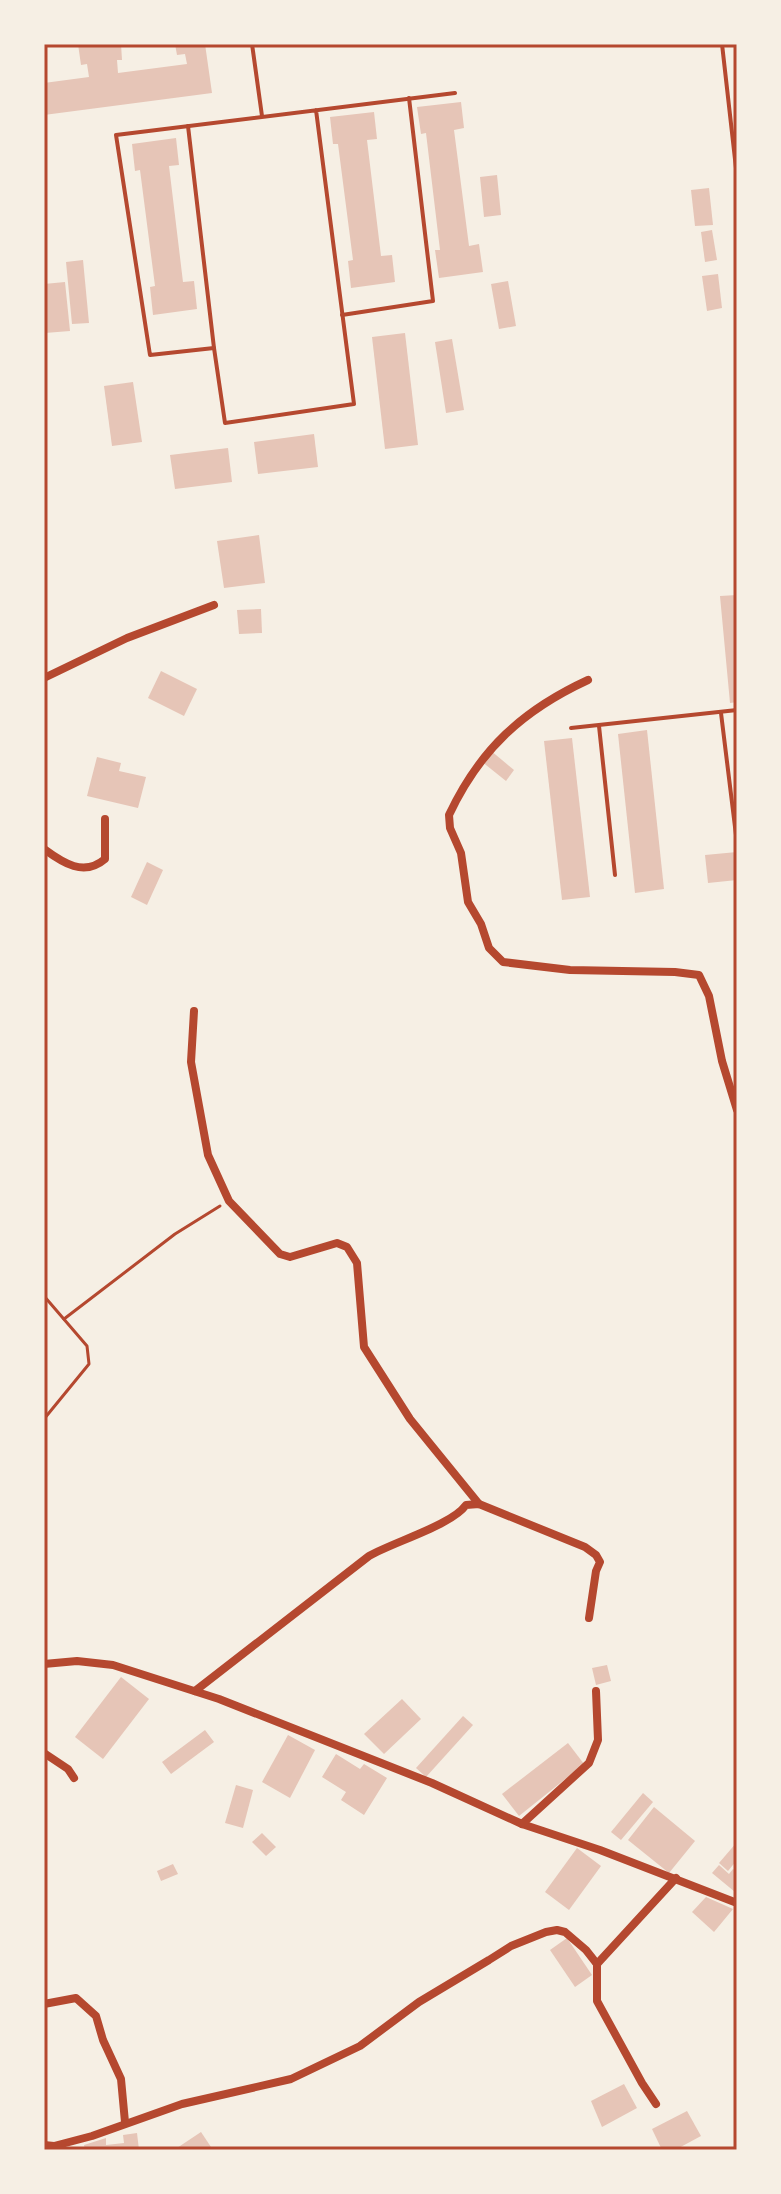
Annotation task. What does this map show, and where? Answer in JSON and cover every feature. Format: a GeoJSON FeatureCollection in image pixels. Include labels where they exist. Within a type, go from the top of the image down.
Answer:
{"type":"FeatureCollection","features":[{"type":"Feature","properties":{"kind":"street"},"geometry":{"type":"LineString","coordinates":[[44,678],[127,638],[214,605]]}},
{"type":"Feature","properties":{"kind":"street"},"geometry":{"type":"LineString","coordinates":[[588,680],[552,697],[509,728],[467,779],[449,815],[461,853],[465,894],[489,948],[508,964],[581,971],[699,975],[709,996],[722,1061],[737,1110]]}},
{"type":"Feature","properties":{"kind":"street"},"geometry":{"type":"LineString","coordinates":[[44,849],[70,866],[81,868],[98,864],[105,859],[105,819]]}},
{"type":"Feature","properties":{"kind":"street"},"geometry":{"type":"LineString","coordinates":[[194,1011],[191,1062],[208,1155],[229,1201],[280,1254],[290,1257],[337,1243],[347,1247],[357,1263],[364,1347],[410,1419],[479,1504]]}},
{"type":"Feature","properties":{"kind":"street"},"geometry":{"type":"LineString","coordinates":[[195,1691],[369,1556],[391,1543],[436,1526],[466,1505],[479,1504],[585,1547],[596,1555],[600,1562],[589,1618]]}},
{"type":"Feature","properties":{"kind":"street"},"geometry":{"type":"LineString","coordinates":[[44,1664],[77,1661],[113,1665],[195,1691],[419,1778],[522,1824],[676,1878],[737,1903]]}},
{"type":"Feature","properties":{"kind":"street"},"geometry":{"type":"LineString","coordinates":[[522,1824],[589,1763],[598,1740],[596,1691]]}},
{"type":"Feature","properties":{"kind":"street"},"geometry":{"type":"LineString","coordinates":[[44,1753],[68,1769],[74,1778]]}},
{"type":"Feature","properties":{"kind":"street"},"geometry":{"type":"LineString","coordinates":[[597,1964],[676,1878]]}},
{"type":"Feature","properties":{"kind":"street"},"geometry":{"type":"LineString","coordinates":[[44,2145],[54,2146],[92,2136],[182,2104],[291,2079],[360,2046],[419,2002],[511,1946],[546,1932],[565,1932],[597,1964],[597,2001],[656,2104]]}},
{"type":"Feature","properties":{"kind":"street"},"geometry":{"type":"LineString","coordinates":[[44,2004],[76,1998],[96,2016],[121,2079],[125,2122]]}},
{"type":"Feature","properties":{"kind":"lane"},"geometry":{"type":"LineString","coordinates":[[252,44],[262,116]]}},
{"type":"Feature","properties":{"kind":"lane"},"geometry":{"type":"LineString","coordinates":[[722,44],[737,177]]}},
{"type":"Feature","properties":{"kind":"lane"},"geometry":{"type":"LineString","coordinates":[[214,348],[150,355],[116,135],[455,93]]}},
{"type":"Feature","properties":{"kind":"lane"},"geometry":{"type":"LineString","coordinates":[[342,315],[433,301],[409,98]]}},
{"type":"Feature","properties":{"kind":"lane"},"geometry":{"type":"LineString","coordinates":[[188,126],[225,423],[354,404],[316,110]]}},
{"type":"Feature","properties":{"kind":"lane"},"geometry":{"type":"LineString","coordinates":[[571,728],[737,710]]}},
{"type":"Feature","properties":{"kind":"lane"},"geometry":{"type":"LineString","coordinates":[[721,713],[736,835]]}},
{"type":"Feature","properties":{"kind":"lane"},"geometry":{"type":"LineString","coordinates":[[599,726],[615,875]]}},
{"type":"Feature","properties":{"kind":"path"},"geometry":{"type":"LineString","coordinates":[[64,1319],[175,1234],[229,1201]]}},
{"type":"Feature","properties":{"kind":"path"},"geometry":{"type":"LineString","coordinates":[[44,1296],[87,1346],[89,1364],[44,1419]]}},
{"type":"Feature","properties":{"kind":"building"},"geometry":{"type":"Polygon","coordinates":[[[78,44],[121,44],[122,60],[117,60],[118,73],[187,64],[185,54],[177,55],[175,44],[205,44],[212,93],[44,115],[44,83],[89,77],[87,64],[81,65],[78,44]]]}},
{"type":"Feature","properties":{"kind":"building"},"geometry":{"type":"Polygon","coordinates":[[[461,102],[464,128],[454,130],[469,246],[479,244],[483,272],[439,278],[435,250],[440,250],[426,133],[421,134],[417,107],[461,102]]]}},
{"type":"Feature","properties":{"kind":"building"},"geometry":{"type":"Polygon","coordinates":[[[374,112],[377,139],[367,140],[381,256],[392,255],[395,282],[351,288],[348,261],[353,260],[338,144],[333,144],[330,117],[374,112]]]}},
{"type":"Feature","properties":{"kind":"building"},"geometry":{"type":"Polygon","coordinates":[[[176,138],[179,165],[169,166],[183,282],[194,281],[197,309],[153,315],[150,287],[155,286],[140,170],[135,171],[132,144],[176,138]]]}},
{"type":"Feature","properties":{"kind":"building"},"geometry":{"type":"Polygon","coordinates":[[[497,175],[501,215],[484,217],[480,177],[497,175]]]}},
{"type":"Feature","properties":{"kind":"building"},"geometry":{"type":"Polygon","coordinates":[[[709,188],[713,225],[695,226],[691,190],[709,188]]]}},
{"type":"Feature","properties":{"kind":"building"},"geometry":{"type":"Polygon","coordinates":[[[712,230],[717,260],[705,262],[701,232],[712,230]]]}},
{"type":"Feature","properties":{"kind":"building"},"geometry":{"type":"Polygon","coordinates":[[[83,260],[89,323],[72,324],[66,262],[83,260]]]}},
{"type":"Feature","properties":{"kind":"building"},"geometry":{"type":"Polygon","coordinates":[[[718,274],[722,308],[707,311],[702,276],[718,274]]]}},
{"type":"Feature","properties":{"kind":"building"},"geometry":{"type":"Polygon","coordinates":[[[508,281],[516,326],[499,329],[491,284],[508,281]]]}},
{"type":"Feature","properties":{"kind":"building"},"geometry":{"type":"Polygon","coordinates":[[[65,282],[70,331],[45,333],[44,284],[65,282]]]}},
{"type":"Feature","properties":{"kind":"building"},"geometry":{"type":"Polygon","coordinates":[[[405,333],[418,445],[385,449],[372,337],[405,333]]]}},
{"type":"Feature","properties":{"kind":"building"},"geometry":{"type":"Polygon","coordinates":[[[452,339],[464,410],[446,413],[435,342],[452,339]]]}},
{"type":"Feature","properties":{"kind":"building"},"geometry":{"type":"Polygon","coordinates":[[[133,382],[142,442],[112,446],[104,386],[133,382]]]}},
{"type":"Feature","properties":{"kind":"building"},"geometry":{"type":"Polygon","coordinates":[[[314,434],[318,467],[258,474],[254,442],[314,434]]]}},
{"type":"Feature","properties":{"kind":"building"},"geometry":{"type":"Polygon","coordinates":[[[228,448],[232,482],[175,489],[170,455],[228,448]]]}},
{"type":"Feature","properties":{"kind":"building"},"geometry":{"type":"Polygon","coordinates":[[[259,535],[265,583],[224,588],[217,541],[259,535]]]}},
{"type":"Feature","properties":{"kind":"building"},"geometry":{"type":"Polygon","coordinates":[[[737,595],[737,702],[730,703],[720,596],[737,595]]]}},
{"type":"Feature","properties":{"kind":"building"},"geometry":{"type":"Polygon","coordinates":[[[261,609],[262,633],[239,634],[237,610],[261,609]]]}},
{"type":"Feature","properties":{"kind":"building"},"geometry":{"type":"Polygon","coordinates":[[[161,671],[197,689],[184,716],[148,698],[161,671]]]}},
{"type":"Feature","properties":{"kind":"building"},"geometry":{"type":"Polygon","coordinates":[[[647,730],[664,889],[635,893],[618,734],[647,730]]]}},
{"type":"Feature","properties":{"kind":"building"},"geometry":{"type":"Polygon","coordinates":[[[572,738],[590,897],[562,900],[544,741],[572,738]]]}},
{"type":"Feature","properties":{"kind":"building"},"geometry":{"type":"Polygon","coordinates":[[[490,750],[514,770],[506,781],[481,761],[490,750]]]}},
{"type":"Feature","properties":{"kind":"building"},"geometry":{"type":"Polygon","coordinates":[[[97,757],[121,763],[119,771],[146,777],[138,808],[87,796],[97,757]]]}},
{"type":"Feature","properties":{"kind":"building"},"geometry":{"type":"Polygon","coordinates":[[[737,852],[737,880],[708,883],[705,855],[737,852]]]}},
{"type":"Feature","properties":{"kind":"building"},"geometry":{"type":"Polygon","coordinates":[[[147,862],[163,870],[147,905],[131,897],[147,862]]]}},
{"type":"Feature","properties":{"kind":"building"},"geometry":{"type":"Polygon","coordinates":[[[607,1665],[611,1681],[596,1685],[592,1668],[607,1665]]]}},
{"type":"Feature","properties":{"kind":"building"},"geometry":{"type":"Polygon","coordinates":[[[121,1677],[149,1699],[103,1759],[75,1737],[121,1677]]]}},
{"type":"Feature","properties":{"kind":"building"},"geometry":{"type":"Polygon","coordinates":[[[402,1699],[421,1719],[384,1754],[364,1734],[402,1699]]]}},
{"type":"Feature","properties":{"kind":"building"},"geometry":{"type":"Polygon","coordinates":[[[463,1716],[473,1725],[426,1777],[416,1768],[463,1716]]]}},
{"type":"Feature","properties":{"kind":"building"},"geometry":{"type":"Polygon","coordinates":[[[205,1730],[214,1742],[171,1774],[162,1762],[205,1730]]]}},
{"type":"Feature","properties":{"kind":"building"},"geometry":{"type":"Polygon","coordinates":[[[288,1735],[315,1750],[290,1798],[262,1782],[288,1735]]]}},
{"type":"Feature","properties":{"kind":"building"},"geometry":{"type":"Polygon","coordinates":[[[568,1743],[584,1764],[519,1816],[502,1794],[568,1743]]]}},
{"type":"Feature","properties":{"kind":"building"},"geometry":{"type":"Polygon","coordinates":[[[336,1754],[360,1769],[364,1764],[387,1778],[364,1815],[341,1800],[346,1792],[322,1777],[336,1754]]]}},
{"type":"Feature","properties":{"kind":"building"},"geometry":{"type":"Polygon","coordinates":[[[236,1785],[253,1790],[243,1828],[225,1823],[236,1785]]]}},
{"type":"Feature","properties":{"kind":"building"},"geometry":{"type":"Polygon","coordinates":[[[643,1793],[653,1802],[621,1840],[611,1832],[643,1793]]]}},
{"type":"Feature","properties":{"kind":"building"},"geometry":{"type":"Polygon","coordinates":[[[654,1807],[695,1841],[669,1873],[628,1840],[654,1807]]]}},
{"type":"Feature","properties":{"kind":"building"},"geometry":{"type":"Polygon","coordinates":[[[262,1833],[276,1847],[266,1856],[252,1842],[262,1833]]]}},
{"type":"Feature","properties":{"kind":"building"},"geometry":{"type":"Polygon","coordinates":[[[737,1842],[737,1860],[728,1871],[719,1863],[737,1842]]]}},
{"type":"Feature","properties":{"kind":"building"},"geometry":{"type":"Polygon","coordinates":[[[577,1848],[601,1866],[569,1910],[545,1892],[577,1848]]]}},
{"type":"Feature","properties":{"kind":"building"},"geometry":{"type":"Polygon","coordinates":[[[173,1864],[178,1874],[161,1881],[157,1871],[173,1864]]]}},
{"type":"Feature","properties":{"kind":"building"},"geometry":{"type":"Polygon","coordinates":[[[719,1865],[729,1874],[733,1869],[737,1872],[735,1892],[712,1873],[719,1865]]]}},
{"type":"Feature","properties":{"kind":"building"},"geometry":{"type":"Polygon","coordinates":[[[706,1897],[733,1909],[714,1932],[692,1912],[706,1897]]]}},
{"type":"Feature","properties":{"kind":"building"},"geometry":{"type":"Polygon","coordinates":[[[567,1938],[592,1975],[575,1987],[550,1950],[567,1938]]]}},
{"type":"Feature","properties":{"kind":"building"},"geometry":{"type":"Polygon","coordinates":[[[624,2084],[637,2108],[602,2127],[591,2101],[624,2084]]]}},
{"type":"Feature","properties":{"kind":"building"},"geometry":{"type":"Polygon","coordinates":[[[687,2111],[701,2136],[675,2150],[662,2150],[652,2129],[687,2111]]]}},
{"type":"Feature","properties":{"kind":"building"},"geometry":{"type":"Polygon","coordinates":[[[201,2132],[213,2150],[174,2150],[201,2132]]]}},
{"type":"Feature","properties":{"kind":"building"},"geometry":{"type":"Polygon","coordinates":[[[137,2133],[139,2150],[85,2150],[84,2145],[106,2138],[106,2145],[124,2143],[123,2135],[137,2133]]]}}]}
